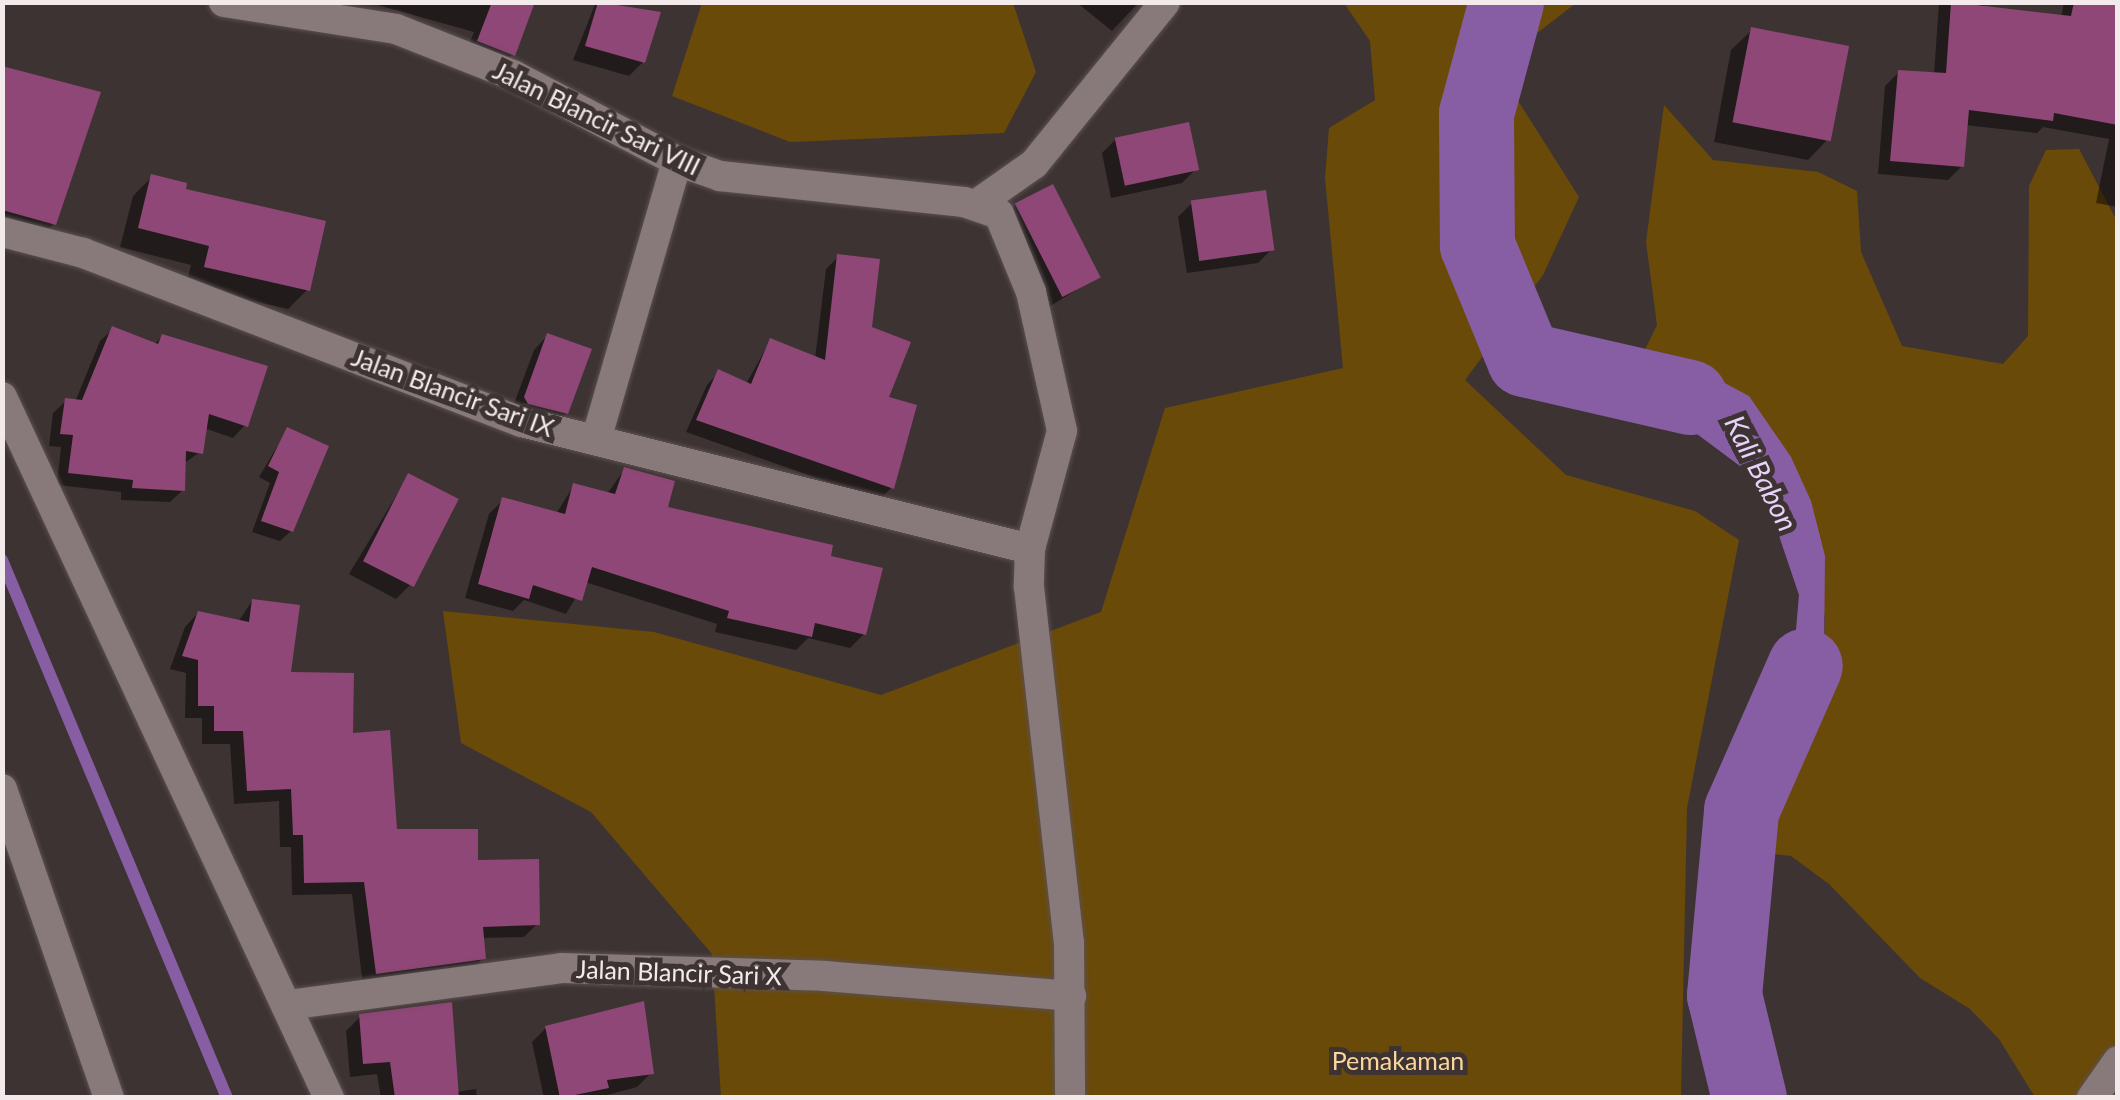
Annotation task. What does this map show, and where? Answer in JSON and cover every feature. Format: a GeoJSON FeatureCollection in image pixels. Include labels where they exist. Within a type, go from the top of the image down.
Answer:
{"type":"FeatureCollection","features":[{"type":"Feature","properties":{"kind":"street","name":"Jalan Blancir Sari VIII"},"geometry":{"type":"LineString","coordinates":[[224,2],[396,29],[513,76],[677,161],[785,186],[977,204]]}},
{"type":"Feature","properties":{"kind":"street"},"geometry":{"type":"LineString","coordinates":[[977,204],[1034,164],[1165,2]]}},
{"type":"Feature","properties":{"kind":"street"},"geometry":{"type":"LineString","coordinates":[[596,440],[677,161]]}},
{"type":"Feature","properties":{"kind":"street"},"geometry":{"type":"LineString","coordinates":[[977,204],[1000,214],[1014,240],[1062,431],[1030,550],[1034,671],[1071,996],[1070,1098]]}},
{"type":"Feature","properties":{"kind":"street","name":"Jalan Blancir Sari IX"},"geometry":{"type":"LineString","coordinates":[[2,232],[84,253],[522,422],[1030,550]]}},
{"type":"Feature","properties":{"kind":"street"},"geometry":{"type":"LineString","coordinates":[[2,397],[196,824],[288,1006],[329,1098]]}},
{"type":"Feature","properties":{"kind":"street"},"geometry":{"type":"LineString","coordinates":[[2,789],[108,1098]]}},
{"type":"Feature","properties":{"kind":"street","name":"Jalan Blancir Sari X"},"geometry":{"type":"LineString","coordinates":[[288,1006],[562,968],[824,976],[1071,996]]}},
{"type":"Feature","properties":{"kind":"street"},"geometry":{"type":"LineString","coordinates":[[2092,1098],[2118,1061]]}},
{"type":"Feature","properties":{"kind":"green space"},"geometry":{"type":"Polygon","coordinates":[[[702,3],[1013,3],[1036,72],[1004,133],[790,142],[672,96],[702,3]]]}},
{"type":"Feature","properties":{"kind":"green space","name":"Pemakaman"},"geometry":{"type":"Polygon","coordinates":[[[1344,3],[1576,3],[1536,34],[1513,93],[1579,197],[1543,275],[1465,380],[1566,475],[1695,511],[1739,540],[1687,808],[1681,1097],[721,1097],[712,954],[591,812],[461,743],[443,611],[654,632],[881,695],[1101,612],[1165,408],[1343,368],[1325,178],[1329,128],[1375,100],[1370,41],[1344,3]]]}},
{"type":"Feature","properties":{"kind":"green space"},"geometry":{"type":"Polygon","coordinates":[[[1664,105],[1713,160],[1818,172],[1857,191],[1861,252],[1902,346],[2003,364],[2028,336],[2029,186],[2046,150],[2079,149],[2118,223],[2117,1097],[2035,1097],[1999,1039],[1970,1009],[1920,978],[1829,884],[1791,856],[1747,851],[1748,814],[1781,760],[1824,659],[1825,616],[1706,373],[1638,364],[1657,325],[1646,242],[1664,105]]]}},
{"type":"Feature","properties":{"kind":"water"},"geometry":{"type":"Polygon","coordinates":[[[1611,361],[1706,373],[1749,396],[1791,457],[1811,501],[1825,556],[1824,659],[1781,760],[1758,757],[1791,687],[1799,595],[1771,512],[1744,469],[1670,414],[1586,383],[1596,367],[1611,361]]]}},
{"type":"Feature","properties":{"kind":"building"},"geometry":{"type":"Polygon","coordinates":[[[492,2],[535,2],[515,56],[477,41],[492,2]]]}},
{"type":"Feature","properties":{"kind":"building"},"geometry":{"type":"Polygon","coordinates":[[[598,2],[661,12],[645,63],[585,46],[598,2]]]}},
{"type":"Feature","properties":{"kind":"building"},"geometry":{"type":"Polygon","coordinates":[[[1951,2],[2071,16],[2074,2],[2118,2],[2118,125],[2054,113],[2053,121],[1969,110],[1964,167],[1890,161],[1898,70],[1946,73],[1951,2]]]}},
{"type":"Feature","properties":{"kind":"building"},"geometry":{"type":"Polygon","coordinates":[[[1751,27],[1849,46],[1831,141],[1732,122],[1751,27]]]}},
{"type":"Feature","properties":{"kind":"building"},"geometry":{"type":"Polygon","coordinates":[[[2,66],[101,92],[56,225],[2,210],[2,66]]]}},
{"type":"Feature","properties":{"kind":"building"},"geometry":{"type":"Polygon","coordinates":[[[1189,122],[1199,170],[1125,186],[1115,138],[1189,122]]]}},
{"type":"Feature","properties":{"kind":"building"},"geometry":{"type":"Polygon","coordinates":[[[151,174],[187,183],[186,189],[326,221],[310,291],[204,267],[209,246],[138,228],[151,174]]]}},
{"type":"Feature","properties":{"kind":"building"},"geometry":{"type":"Polygon","coordinates":[[[1053,184],[1101,278],[1062,297],[1015,204],[1053,184]]]}},
{"type":"Feature","properties":{"kind":"building"},"geometry":{"type":"Polygon","coordinates":[[[1266,190],[1274,250],[1199,261],[1191,201],[1266,190]]]}},
{"type":"Feature","properties":{"kind":"building"},"geometry":{"type":"Polygon","coordinates":[[[837,254],[880,259],[872,327],[911,342],[889,397],[917,405],[894,489],[696,420],[718,369],[751,384],[770,338],[825,360],[837,254]]]}},
{"type":"Feature","properties":{"kind":"building"},"geometry":{"type":"Polygon","coordinates":[[[112,326],[158,344],[162,334],[268,366],[248,427],[209,414],[203,454],[186,451],[185,491],[132,488],[133,480],[68,473],[73,435],[60,434],[65,398],[82,400],[112,326]]]}},
{"type":"Feature","properties":{"kind":"building"},"geometry":{"type":"Polygon","coordinates":[[[547,333],[592,349],[568,414],[528,404],[524,397],[547,333]]]}},
{"type":"Feature","properties":{"kind":"building"},"geometry":{"type":"Polygon","coordinates":[[[287,427],[329,446],[293,532],[261,521],[279,472],[268,466],[287,427]]]}},
{"type":"Feature","properties":{"kind":"building"},"geometry":{"type":"Polygon","coordinates":[[[624,467],[675,481],[668,507],[833,545],[831,556],[883,568],[866,635],[815,623],[812,637],[727,618],[729,611],[592,567],[582,601],[533,585],[529,599],[478,584],[502,497],[565,514],[573,483],[615,494],[624,467]]]}},
{"type":"Feature","properties":{"kind":"building"},"geometry":{"type":"Polygon","coordinates":[[[408,473],[459,499],[414,587],[363,561],[408,473]]]}},
{"type":"Feature","properties":{"kind":"building"},"geometry":{"type":"Polygon","coordinates":[[[252,599],[300,605],[291,672],[354,673],[353,733],[390,730],[397,829],[478,829],[478,860],[539,859],[540,925],[483,927],[486,959],[376,974],[364,882],[304,883],[303,835],[293,835],[291,789],[247,791],[243,731],[214,731],[214,706],[198,706],[198,660],[182,656],[198,611],[249,622],[252,599]]]}},
{"type":"Feature","properties":{"kind":"building"},"geometry":{"type":"Polygon","coordinates":[[[644,1001],[654,1074],[607,1080],[609,1088],[560,1098],[545,1026],[644,1001]]]}},
{"type":"Feature","properties":{"kind":"building"},"geometry":{"type":"Polygon","coordinates":[[[452,1002],[459,1098],[395,1098],[390,1062],[363,1064],[359,1014],[452,1002]]]}},
{"type":"Feature","properties":{"kind":"waterway","name":"Kali Babon"},"geometry":{"type":"LineString","coordinates":[[1506,2],[1476,113],[1477,245],[1524,359],[1690,397]]}},
{"type":"Feature","properties":{"kind":"waterway"},"geometry":{"type":"LineString","coordinates":[[2,560],[227,1098]]}},
{"type":"Feature","properties":{"kind":"waterway","name":"Kali Babon"},"geometry":{"type":"LineString","coordinates":[[1749,1098],[1724,995],[1741,810],[1805,665]]}}]}
